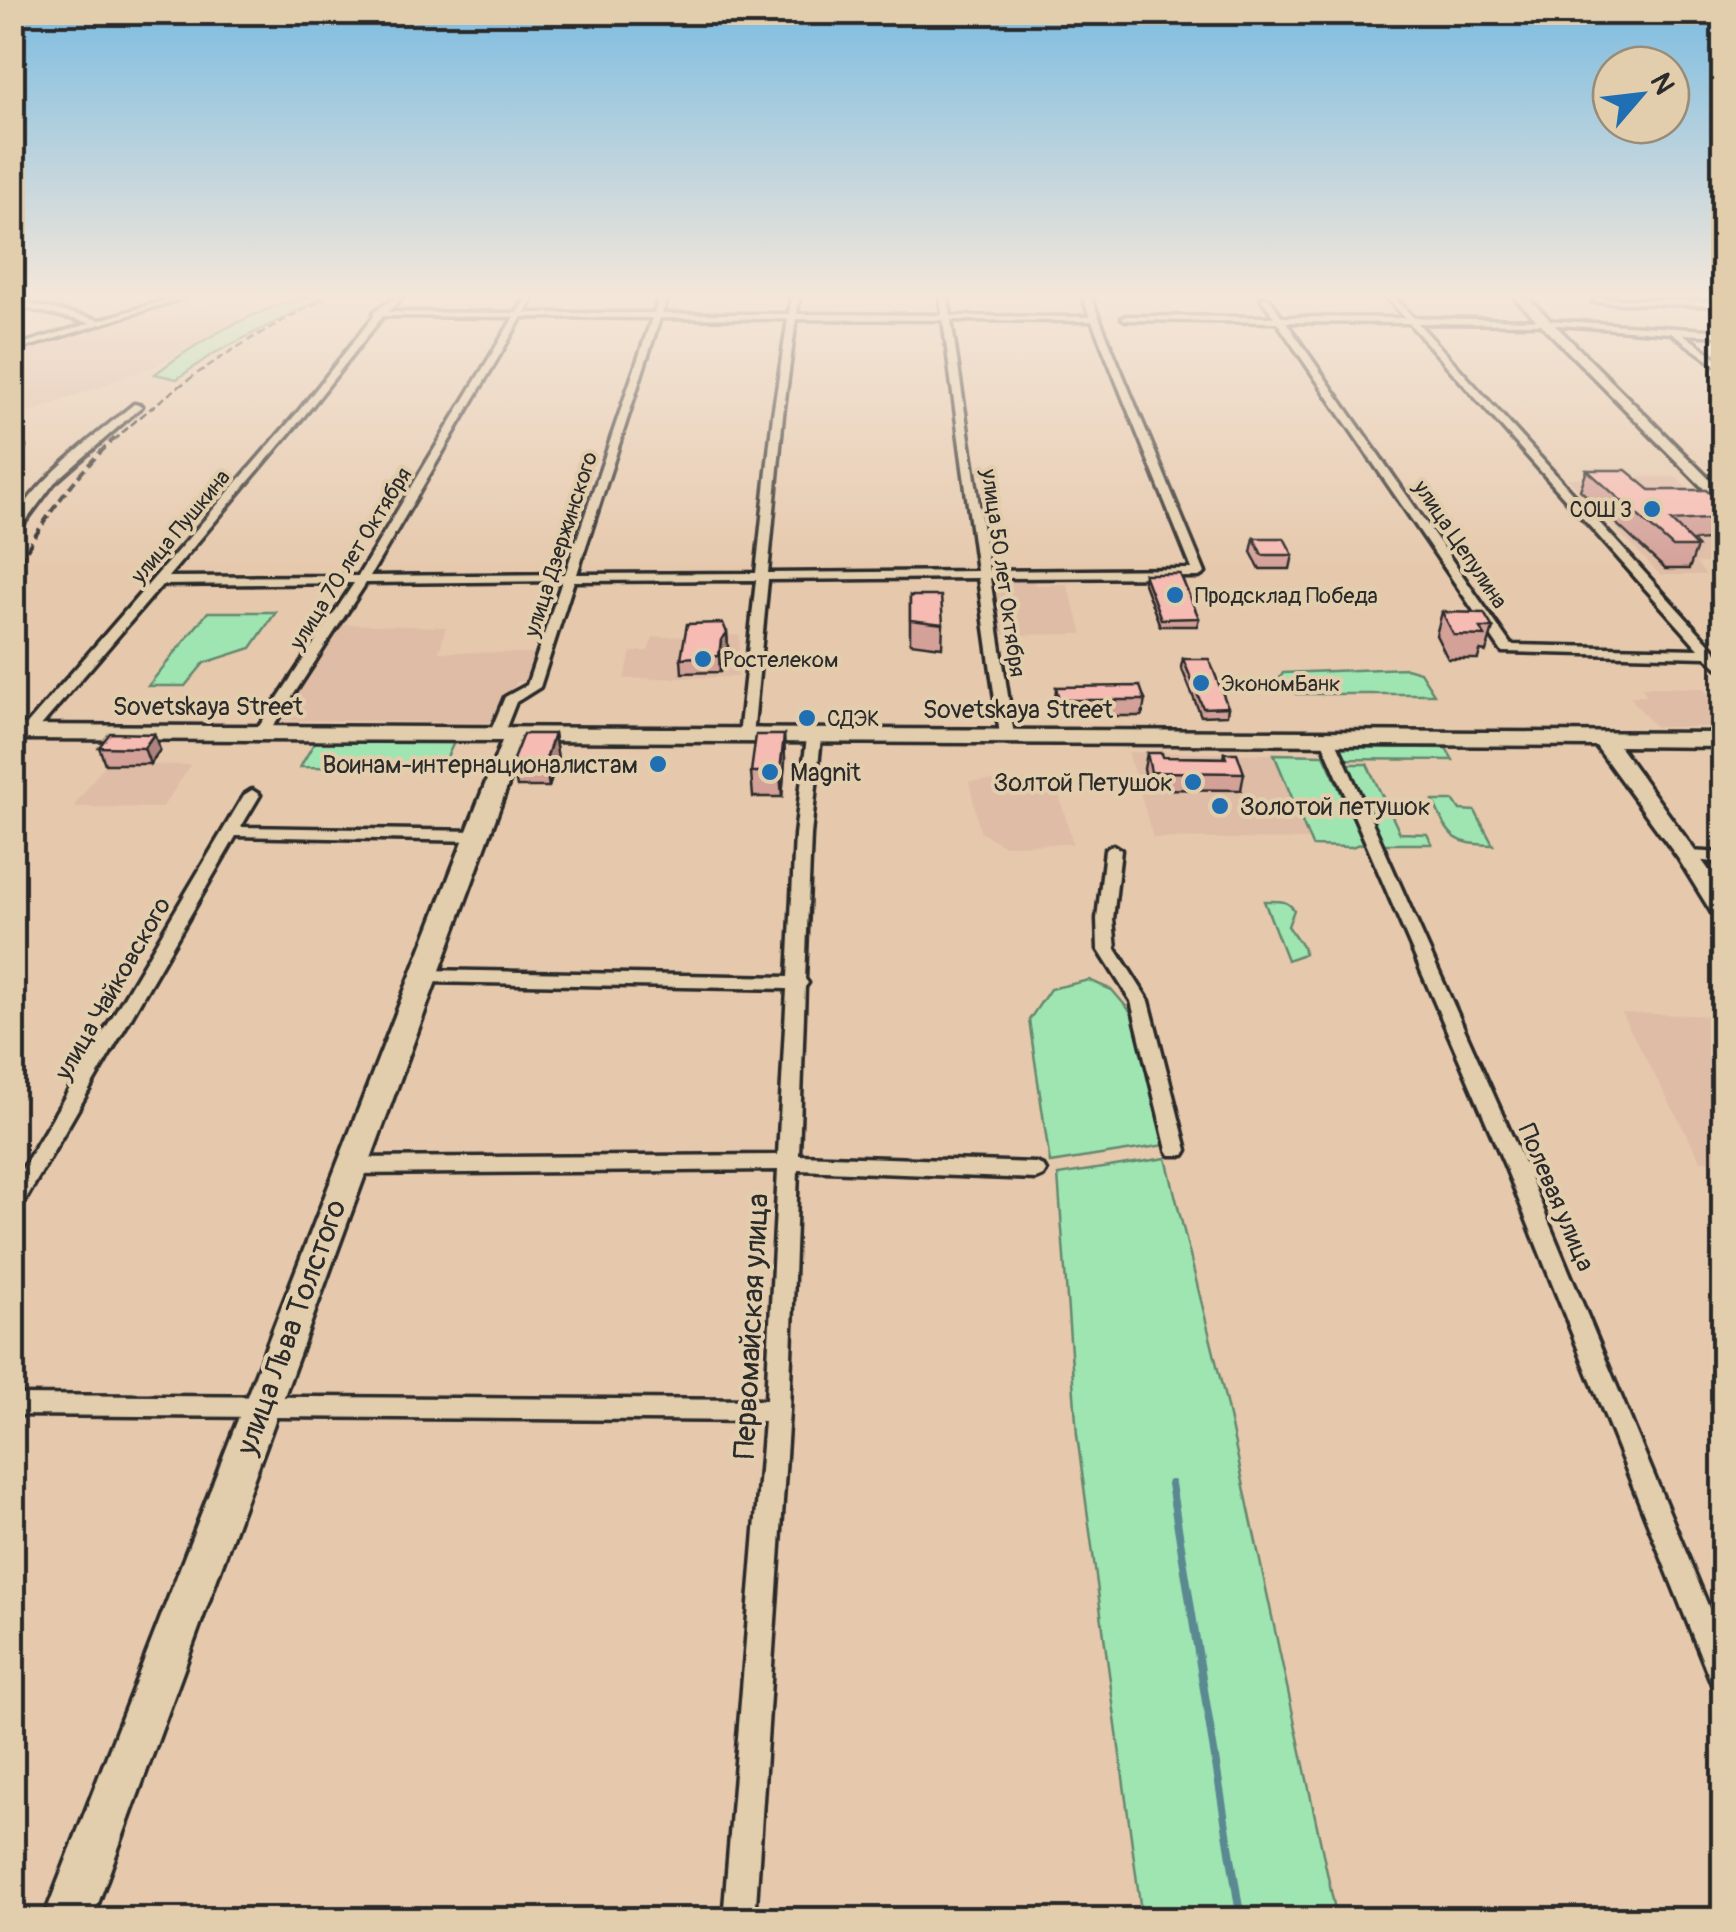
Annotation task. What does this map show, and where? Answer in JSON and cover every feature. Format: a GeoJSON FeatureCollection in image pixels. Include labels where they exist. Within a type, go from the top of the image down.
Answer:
{"type":"FeatureCollection","features":[{"type":"Feature","properties":{"kind":"street","name":"улица Пушкина"},"geometry":{"type":"LineString","coordinates":[[18,733],[160,581],[321,388]]}},
{"type":"Feature","properties":{"kind":"street","name":"улица 70 лет Октября"},"geometry":{"type":"LineString","coordinates":[[261,734],[361,581],[476,388]]}},
{"type":"Feature","properties":{"kind":"street","name":"улица Дзержинского"},"geometry":{"type":"LineString","coordinates":[[506,734],[510,700],[533,687],[633,388]]}},
{"type":"Feature","properties":{"kind":"street"},"geometry":{"type":"LineString","coordinates":[[746,736],[783,388]]}},
{"type":"Feature","properties":{"kind":"street","name":"улица 50 лет Октября"},"geometry":{"type":"LineString","coordinates":[[958,388],[1007,735]]}},
{"type":"Feature","properties":{"kind":"street"},"geometry":{"type":"LineString","coordinates":[[160,581],[1199,573],[1124,388]]}},
{"type":"Feature","properties":{"kind":"street","name":"улица Цепулина"},"geometry":{"type":"LineString","coordinates":[[1328,388],[1507,649],[1708,652]]}},
{"type":"Feature","properties":{"kind":"street"},"geometry":{"type":"LineString","coordinates":[[1474,388],[1724,668]]}},
{"type":"Feature","properties":{"kind":"street"},"geometry":{"type":"LineString","coordinates":[[1610,388],[1723,504]]}},
{"type":"Feature","properties":{"kind":"street"},"geometry":{"type":"LineString","coordinates":[[12,532],[50,481],[137,406]]}},
{"type":"Feature","properties":{"kind":"street","name":"Sovetskaya Street"},"geometry":{"type":"LineString","coordinates":[[18,733],[1724,740]]}},
{"type":"Feature","properties":{"kind":"street","name":"улица Льва Толстого"},"geometry":{"type":"LineString","coordinates":[[66,1920],[478,836],[506,734]]}},
{"type":"Feature","properties":{"kind":"street","name":"Первомайская улица"},"geometry":{"type":"LineString","coordinates":[[739,1920],[777,1411],[804,836],[814,737]]}},
{"type":"Feature","properties":{"kind":"street","name":"Полевая улица"},"geometry":{"type":"LineString","coordinates":[[1330,740],[1528,1198],[1724,1678]]}},
{"type":"Feature","properties":{"kind":"street"},"geometry":{"type":"LineString","coordinates":[[1603,740],[1689,856],[1724,912]]}},
{"type":"Feature","properties":{"kind":"street","name":"улица Чайковского"},"geometry":{"type":"LineString","coordinates":[[12,1205],[252,794]]}},
{"type":"Feature","properties":{"kind":"street"},"geometry":{"type":"LineString","coordinates":[[232,832],[478,836]]}},
{"type":"Feature","properties":{"kind":"street"},"geometry":{"type":"LineString","coordinates":[[1113,850],[1104,919],[1107,950],[1140,1001],[1176,1150]]}},
{"type":"Feature","properties":{"kind":"street"},"geometry":{"type":"LineString","coordinates":[[1689,856],[1724,858]]}},
{"type":"Feature","properties":{"kind":"street"},"geometry":{"type":"LineString","coordinates":[[424,976],[799,982]]}},
{"type":"Feature","properties":{"kind":"street"},"geometry":{"type":"LineString","coordinates":[[352,1166],[791,1162],[1036,1170]]}},
{"type":"Feature","properties":{"kind":"street"},"geometry":{"type":"LineString","coordinates":[[12,1405],[777,1411]]}},
{"type":"Feature","properties":{"kind":"shaded area"},"geometry":{"type":"Polygon","coordinates":[[[13,388],[96,388],[13,419],[13,388]]]}},
{"type":"Feature","properties":{"kind":"shaded area","name":"СОШ 3"},"geometry":{"type":"Polygon","coordinates":[[[1676,477],[1723,527],[1723,562],[1696,563],[1706,575],[1660,575],[1567,478],[1676,477]]]}},
{"type":"Feature","properties":{"kind":"shaded area"},"geometry":{"type":"Polygon","coordinates":[[[993,578],[1033,578],[1035,585],[1067,584],[1083,634],[1002,635],[993,578]]]}},
{"type":"Feature","properties":{"kind":"shaded area"},"geometry":{"type":"Polygon","coordinates":[[[340,624],[446,627],[439,652],[538,653],[528,682],[516,682],[501,723],[281,720],[340,624]]]}},
{"type":"Feature","properties":{"kind":"shaded area"},"geometry":{"type":"Polygon","coordinates":[[[740,635],[738,677],[624,679],[631,652],[648,651],[653,637],[740,635]]]}},
{"type":"Feature","properties":{"kind":"shaded area"},"geometry":{"type":"Polygon","coordinates":[[[1641,687],[1703,688],[1723,712],[1723,727],[1655,727],[1629,696],[1647,696],[1641,687]]]}},
{"type":"Feature","properties":{"kind":"shaded area","name":"Золотой петушок"},"geometry":{"type":"Polygon","coordinates":[[[1128,752],[1274,754],[1310,840],[1153,838],[1128,752]]]}},
{"type":"Feature","properties":{"kind":"shaded area"},"geometry":{"type":"Polygon","coordinates":[[[105,764],[191,765],[162,808],[73,807],[105,764]]]}},
{"type":"Feature","properties":{"kind":"shaded area"},"geometry":{"type":"Polygon","coordinates":[[[1055,780],[1073,844],[1003,845],[980,832],[969,781],[1055,780]]]}},
{"type":"Feature","properties":{"kind":"shaded area"},"geometry":{"type":"Polygon","coordinates":[[[1621,1013],[1723,1016],[1723,1162],[1701,1161],[1621,1013]]]}},
{"type":"Feature","properties":{"kind":"green space"},"geometry":{"type":"Polygon","coordinates":[[[208,612],[276,612],[251,648],[204,663],[185,686],[148,686],[208,612]]]}},
{"type":"Feature","properties":{"kind":"green space"},"geometry":{"type":"Polygon","coordinates":[[[1406,668],[1420,672],[1434,694],[1296,694],[1279,679],[1283,673],[1406,668]]]}},
{"type":"Feature","properties":{"kind":"green space"},"geometry":{"type":"Polygon","coordinates":[[[316,740],[455,740],[442,768],[300,767],[316,740]]]}},
{"type":"Feature","properties":{"kind":"green space"},"geometry":{"type":"Polygon","coordinates":[[[1335,747],[1446,748],[1453,760],[1338,759],[1335,747]]]}},
{"type":"Feature","properties":{"kind":"green space"},"geometry":{"type":"Polygon","coordinates":[[[1274,754],[1324,755],[1364,843],[1351,847],[1312,846],[1274,754]]]}},
{"type":"Feature","properties":{"kind":"green space"},"geometry":{"type":"Polygon","coordinates":[[[1345,764],[1367,764],[1400,833],[1427,834],[1432,844],[1379,844],[1345,764]]]}},
{"type":"Feature","properties":{"kind":"green space"},"geometry":{"type":"Polygon","coordinates":[[[1433,801],[1454,801],[1460,810],[1475,811],[1493,845],[1468,843],[1454,836],[1433,801]]]}},
{"type":"Feature","properties":{"kind":"green space"},"geometry":{"type":"Polygon","coordinates":[[[1264,901],[1291,906],[1294,910],[1288,926],[1304,954],[1287,960],[1264,901]]]}},
{"type":"Feature","properties":{"kind":"green space"},"geometry":{"type":"Polygon","coordinates":[[[1089,980],[1112,990],[1136,1018],[1165,1145],[1050,1163],[1029,1020],[1050,989],[1089,980]]]}},
{"type":"Feature","properties":{"kind":"green space"},"geometry":{"type":"Polygon","coordinates":[[[1166,1158],[1225,1398],[1337,1919],[1142,1919],[1077,1435],[1058,1175],[1166,1158]]]}},
{"type":"Feature","properties":{"kind":"building"},"geometry":{"type":"Polygon","coordinates":[[[1587,470],[1626,470],[1650,490],[1706,490],[1724,506],[1724,518],[1671,521],[1697,547],[1673,547],[1587,470]]]}},
{"type":"Feature","properties":{"kind":"building"},"geometry":{"type":"Polygon","coordinates":[[[1254,538],[1284,538],[1293,555],[1262,555],[1254,538]]]}},
{"type":"Feature","properties":{"kind":"building"},"geometry":{"type":"Polygon","coordinates":[[[1144,574],[1180,574],[1199,618],[1161,619],[1144,574]]]}},
{"type":"Feature","properties":{"kind":"building"},"geometry":{"type":"Polygon","coordinates":[[[910,596],[941,596],[943,624],[910,620],[910,596]]]}},
{"type":"Feature","properties":{"kind":"building"},"geometry":{"type":"Polygon","coordinates":[[[1442,612],[1484,613],[1493,628],[1480,628],[1485,636],[1454,635],[1442,612]]]}},
{"type":"Feature","properties":{"kind":"building"},"geometry":{"type":"Polygon","coordinates":[[[723,623],[727,633],[721,640],[719,656],[681,658],[687,624],[723,623]]]}},
{"type":"Feature","properties":{"kind":"building"},"geometry":{"type":"Polygon","coordinates":[[[1183,659],[1209,659],[1228,707],[1203,708],[1183,659]]]}},
{"type":"Feature","properties":{"kind":"building"},"geometry":{"type":"Polygon","coordinates":[[[1140,686],[1145,700],[1059,700],[1056,687],[1140,686]]]}},
{"type":"Feature","properties":{"kind":"building"},"geometry":{"type":"Polygon","coordinates":[[[110,733],[154,734],[144,748],[99,747],[110,733]]]}},
{"type":"Feature","properties":{"kind":"building"},"geometry":{"type":"Polygon","coordinates":[[[523,734],[554,734],[545,762],[512,762],[523,734]]]}},
{"type":"Feature","properties":{"kind":"building"},"geometry":{"type":"Polygon","coordinates":[[[756,735],[784,735],[780,772],[751,772],[756,735]]]}},
{"type":"Feature","properties":{"kind":"building"},"geometry":{"type":"Polygon","coordinates":[[[1147,753],[1226,758],[1224,753],[1237,753],[1244,773],[1151,772],[1147,753]]]}},
{"type":"Feature","properties":{"kind":"waterway"},"geometry":{"type":"LineString","coordinates":[[1171,1484],[1241,1920]]}},
{"type":"Feature","properties":{"kind":"railway"},"geometry":{"type":"LineString","coordinates":[[113,441],[177,388]]}},
{"type":"Feature","properties":{"kind":"railway"},"geometry":{"type":"LineString","coordinates":[[12,576],[58,502],[115,438]]}},
{"type":"Feature","properties":{"kind":"place","name":"СОШ 3"},"geometry":{"type":"Point","coordinates":[1652,509]}},
{"type":"Feature","properties":{"kind":"place","name":"Продсклад Победа"},"geometry":{"type":"Point","coordinates":[1175,595]}},
{"type":"Feature","properties":{"kind":"place","name":"Ростелеком"},"geometry":{"type":"Point","coordinates":[703,659]}},
{"type":"Feature","properties":{"kind":"place","name":"ЭкономБанк"},"geometry":{"type":"Point","coordinates":[1201,683]}},
{"type":"Feature","properties":{"kind":"place","name":"СДЭК"},"geometry":{"type":"Point","coordinates":[807,718]}},
{"type":"Feature","properties":{"kind":"place","name":"Воинам-интернационалистам"},"geometry":{"type":"Point","coordinates":[658,764]}},
{"type":"Feature","properties":{"kind":"place","name":"Magnit"},"geometry":{"type":"Point","coordinates":[770,772]}},
{"type":"Feature","properties":{"kind":"place","name":"Золтой Петушок"},"geometry":{"type":"Point","coordinates":[1193,782]}},
{"type":"Feature","properties":{"kind":"place","name":"Золотой петушок"},"geometry":{"type":"Point","coordinates":[1220,806]}}]}
